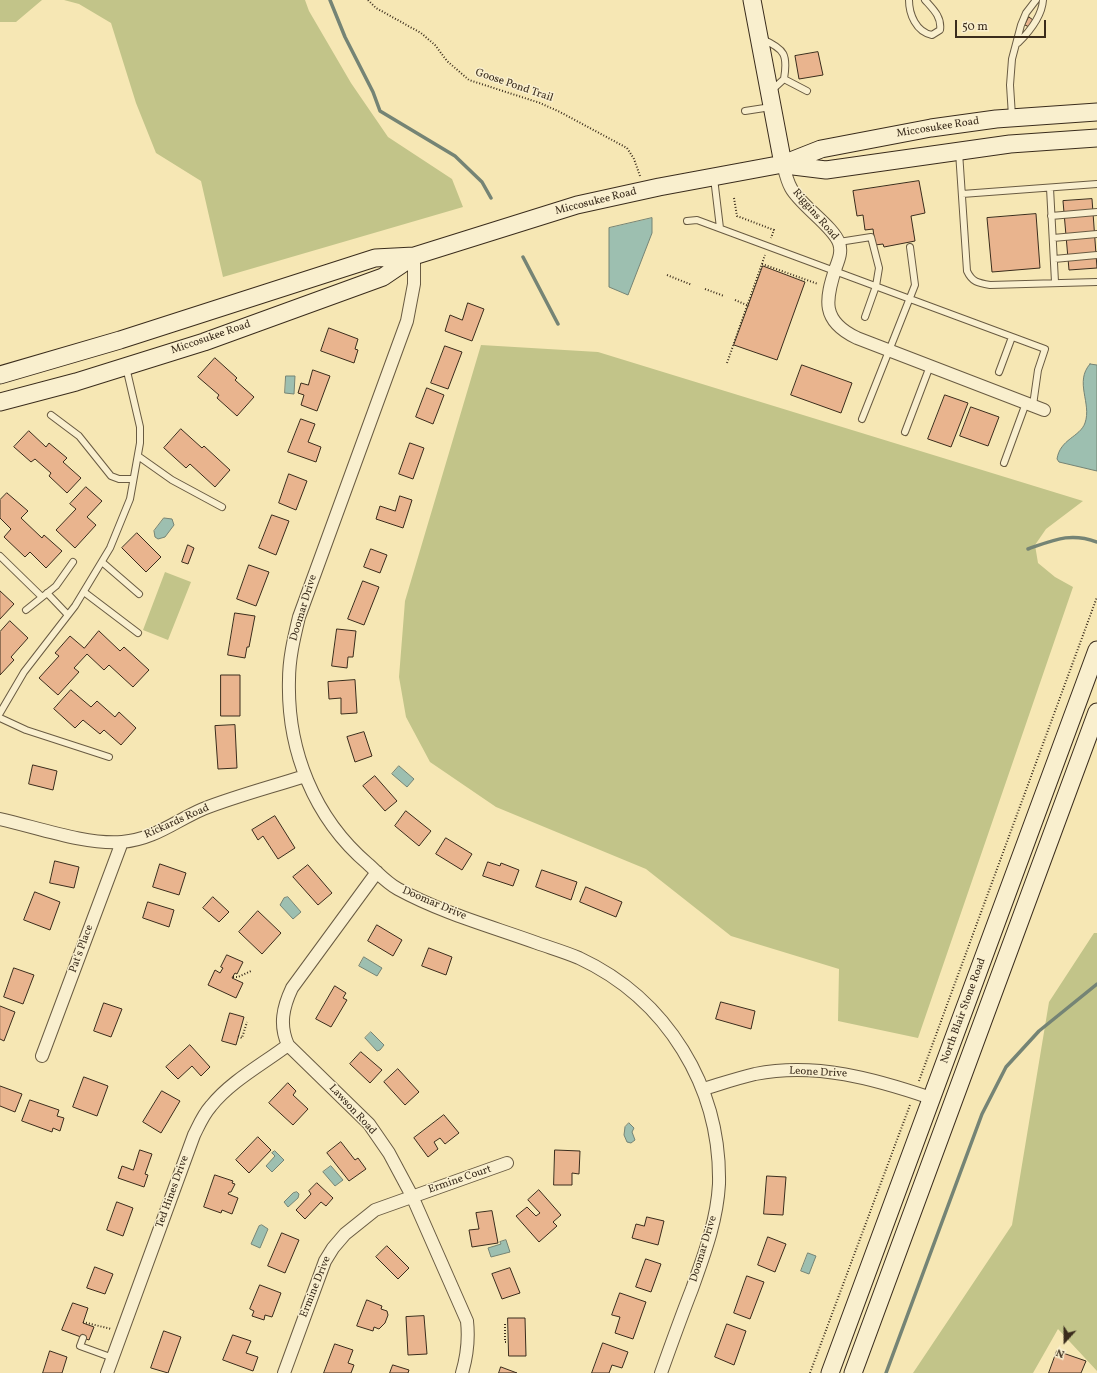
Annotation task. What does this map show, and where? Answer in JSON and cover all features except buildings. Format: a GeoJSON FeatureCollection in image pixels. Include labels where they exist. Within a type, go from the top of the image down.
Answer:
{"type":"FeatureCollection","features":[{"type":"Feature","properties":{"kind":"street","name":"Riggins Road"},"geometry":{"type":"LineString","coordinates":[[752,0],[783,164],[791,188],[839,242],[840,257],[827,299],[828,308],[838,327],[847,334],[1034,406]]}},
{"type":"Feature","properties":{"kind":"street","name":"Miccosukee Road"},"geometry":{"type":"LineString","coordinates":[[0,375],[120,340],[375,258],[414,256],[577,204],[783,164],[821,149],[930,128],[1012,118],[1097,112]]}},
{"type":"Feature","properties":{"kind":"street","name":"Miccosukee Road"},"geometry":{"type":"LineString","coordinates":[[783,164],[826,170],[959,150],[1010,144],[1097,138]]}},
{"type":"Feature","properties":{"kind":"street","name":"Miccosukee Road"},"geometry":{"type":"LineString","coordinates":[[0,402],[76,382],[204,342],[383,277],[414,256]]}},
{"type":"Feature","properties":{"kind":"street","name":"Doomar Drive"},"geometry":{"type":"LineString","coordinates":[[414,256],[414,284],[407,321],[299,617],[292,649],[288,679],[289,715],[296,753],[316,801],[332,826],[355,854],[395,888],[430,905],[576,957],[601,969],[622,983],[644,1001],[676,1038],[687,1056],[702,1088],[712,1118],[718,1155],[716,1212],[703,1258],[661,1373]]}},
{"type":"Feature","properties":{"kind":"street"},"geometry":{"type":"LineString","coordinates":[[120,340],[126,366]]}},
{"type":"Feature","properties":{"kind":"street","name":"North Blair Stone Road"},"geometry":{"type":"LineString","coordinates":[[830,1373],[1097,650]]}},
{"type":"Feature","properties":{"kind":"street","name":"North Blair Stone Road"},"geometry":{"type":"LineString","coordinates":[[852,1373],[1097,712]]}},
{"type":"Feature","properties":{"kind":"street","name":"Rickards Road"},"geometry":{"type":"LineString","coordinates":[[0,819],[87,839],[122,842],[136,840],[160,832],[203,809],[305,776]]}},
{"type":"Feature","properties":{"kind":"street","name":"Pat's Place"},"geometry":{"type":"LineString","coordinates":[[42,1056],[122,842]]}},
{"type":"Feature","properties":{"kind":"street"},"geometry":{"type":"LineString","coordinates":[[288,1045],[283,1028],[282,1015],[285,1002],[292,988],[377,872]]}},
{"type":"Feature","properties":{"kind":"street","name":"Lawson Road"},"geometry":{"type":"LineString","coordinates":[[288,1045],[369,1124],[389,1153],[412,1196],[467,1321],[467,1350],[462,1373]]}},
{"type":"Feature","properties":{"kind":"street","name":"Ted Hines Drive"},"geometry":{"type":"LineString","coordinates":[[107,1373],[194,1135],[202,1117],[211,1105],[229,1088],[288,1045]]}},
{"type":"Feature","properties":{"kind":"street","name":"Leone Drive"},"geometry":{"type":"LineString","coordinates":[[702,1088],[756,1074],[779,1071],[808,1071],[862,1077],[931,1098]]}},
{"type":"Feature","properties":{"kind":"street"},"geometry":{"type":"LineString","coordinates":[[931,1098],[938,1115],[940,1136]]}},
{"type":"Feature","properties":{"kind":"street","name":"Ermine Court"},"geometry":{"type":"LineString","coordinates":[[412,1196],[507,1163]]}},
{"type":"Feature","properties":{"kind":"street","name":"Ermine Drive"},"geometry":{"type":"LineString","coordinates":[[284,1373],[315,1287],[333,1248],[345,1234],[375,1210],[412,1196]]}},
{"type":"Feature","properties":{"kind":"lane"},"geometry":{"type":"LineString","coordinates":[[909,0],[909,11],[914,22],[928,34],[932,34],[940,30],[941,24],[938,16],[925,0]]}},
{"type":"Feature","properties":{"kind":"lane"},"geometry":{"type":"LineString","coordinates":[[1012,118],[1010,71],[1018,43],[1021,25],[1026,13],[1036,0]]}},
{"type":"Feature","properties":{"kind":"lane"},"geometry":{"type":"LineString","coordinates":[[1018,43],[1031,30],[1042,6],[1043,0]]}},
{"type":"Feature","properties":{"kind":"lane"},"geometry":{"type":"LineString","coordinates":[[745,111],[771,99],[784,79],[785,58],[781,49],[759,38]]}},
{"type":"Feature","properties":{"kind":"lane"},"geometry":{"type":"LineString","coordinates":[[784,79],[807,91]]}},
{"type":"Feature","properties":{"kind":"lane"},"geometry":{"type":"LineString","coordinates":[[959,150],[967,271],[970,278],[975,282],[990,285],[1097,282]]}},
{"type":"Feature","properties":{"kind":"lane"},"geometry":{"type":"LineString","coordinates":[[714,177],[720,228]]}},
{"type":"Feature","properties":{"kind":"lane"},"geometry":{"type":"LineString","coordinates":[[962,194],[1097,184]]}},
{"type":"Feature","properties":{"kind":"lane"},"geometry":{"type":"LineString","coordinates":[[1050,188],[1055,282]]}},
{"type":"Feature","properties":{"kind":"lane"},"geometry":{"type":"LineString","coordinates":[[1051,216],[1097,212]]}},
{"type":"Feature","properties":{"kind":"lane"},"geometry":{"type":"LineString","coordinates":[[687,221],[697,220],[720,228],[1045,349],[1038,370],[1034,406],[1004,462]]}},
{"type":"Feature","properties":{"kind":"lane"},"geometry":{"type":"LineString","coordinates":[[1053,238],[1097,234]]}},
{"type":"Feature","properties":{"kind":"lane"},"geometry":{"type":"LineString","coordinates":[[839,242],[871,237],[879,268],[876,286],[865,317]]}},
{"type":"Feature","properties":{"kind":"lane"},"geometry":{"type":"LineString","coordinates":[[862,419],[915,285],[910,248]]}},
{"type":"Feature","properties":{"kind":"lane"},"geometry":{"type":"LineString","coordinates":[[1054,259],[1097,256]]}},
{"type":"Feature","properties":{"kind":"lane"},"geometry":{"type":"LineString","coordinates":[[999,372],[1012,337]]}},
{"type":"Feature","properties":{"kind":"lane"},"geometry":{"type":"LineString","coordinates":[[0,713],[24,672],[84,592],[110,548],[130,499],[140,443],[140,427],[126,366]]}},
{"type":"Feature","properties":{"kind":"lane"},"geometry":{"type":"LineString","coordinates":[[905,432],[930,366]]}},
{"type":"Feature","properties":{"kind":"lane"},"geometry":{"type":"LineString","coordinates":[[51,415],[79,436],[111,476],[119,479],[133,479]]}},
{"type":"Feature","properties":{"kind":"lane"},"geometry":{"type":"LineString","coordinates":[[138,456],[172,480],[222,507]]}},
{"type":"Feature","properties":{"kind":"lane"},"geometry":{"type":"LineString","coordinates":[[0,556],[68,615]]}},
{"type":"Feature","properties":{"kind":"lane"},"geometry":{"type":"LineString","coordinates":[[26,610],[56,586],[73,562]]}},
{"type":"Feature","properties":{"kind":"lane"},"geometry":{"type":"LineString","coordinates":[[102,562],[139,594]]}},
{"type":"Feature","properties":{"kind":"lane"},"geometry":{"type":"LineString","coordinates":[[84,592],[138,633]]}},
{"type":"Feature","properties":{"kind":"lane"},"geometry":{"type":"LineString","coordinates":[[0,718],[26,730],[109,757]]}},
{"type":"Feature","properties":{"kind":"lane"},"geometry":{"type":"LineString","coordinates":[[83,1338],[80,1346],[113,1358]]}},
{"type":"Feature","properties":{"kind":"path","name":"Goose Pond Trail"},"geometry":{"type":"LineString","coordinates":[[368,0],[376,8],[421,33],[435,45],[447,61],[469,80],[540,103],[627,148],[634,159],[644,190]]}},
{"type":"Feature","properties":{"kind":"path"},"geometry":{"type":"LineString","coordinates":[[734,198],[737,216],[774,230],[771,239]]}},
{"type":"Feature","properties":{"kind":"path"},"geometry":{"type":"LineString","coordinates":[[726,363],[766,253]]}},
{"type":"Feature","properties":{"kind":"path"},"geometry":{"type":"LineString","coordinates":[[762,264],[820,284]]}},
{"type":"Feature","properties":{"kind":"path"},"geometry":{"type":"LineString","coordinates":[[667,275],[692,285]]}},
{"type":"Feature","properties":{"kind":"path"},"geometry":{"type":"LineString","coordinates":[[706,290],[724,296]]}},
{"type":"Feature","properties":{"kind":"path"},"geometry":{"type":"LineString","coordinates":[[735,300],[748,305]]}},
{"type":"Feature","properties":{"kind":"path"},"geometry":{"type":"LineString","coordinates":[[919,1081],[1097,597]]}},
{"type":"Feature","properties":{"kind":"path"},"geometry":{"type":"LineString","coordinates":[[233,977],[238,977],[251,971]]}},
{"type":"Feature","properties":{"kind":"path"},"geometry":{"type":"LineString","coordinates":[[238,1036],[242,1038],[247,1022]]}},
{"type":"Feature","properties":{"kind":"path"},"geometry":{"type":"LineString","coordinates":[[810,1373],[910,1105]]}},
{"type":"Feature","properties":{"kind":"path"},"geometry":{"type":"LineString","coordinates":[[83,1322],[122,1332]]}},
{"type":"Feature","properties":{"kind":"path"},"geometry":{"type":"LineString","coordinates":[[505,1324],[505,1342],[508,1342]]}},
{"type":"Feature","properties":{"kind":"green space"},"geometry":{"type":"Polygon","coordinates":[[[0,0],[42,0],[16,22],[0,22],[0,0]]]}},
{"type":"Feature","properties":{"kind":"green space"},"geometry":{"type":"Polygon","coordinates":[[[64,0],[305,0],[309,11],[351,83],[388,137],[452,179],[463,207],[223,277],[201,181],[156,153],[136,103],[111,23],[79,4],[64,0]]]}},
{"type":"Feature","properties":{"kind":"green space"},"geometry":{"type":"Polygon","coordinates":[[[481,345],[598,352],[1083,501],[1046,529],[1035,545],[1038,563],[1055,577],[1073,587],[918,1038],[838,1021],[839,969],[731,936],[646,869],[496,807],[430,762],[406,717],[399,677],[405,601],[481,345]]]}},
{"type":"Feature","properties":{"kind":"green space"},"geometry":{"type":"Polygon","coordinates":[[[165,572],[191,582],[168,640],[143,630],[165,572]]]}},
{"type":"Feature","properties":{"kind":"green space"},"geometry":{"type":"Polygon","coordinates":[[[1094,933],[1097,933],[1097,1371],[1058,1329],[1033,1373],[913,1373],[1012,1225],[1049,1002],[1094,933]]]}},
{"type":"Feature","properties":{"kind":"shaded area"},"geometry":{"type":"Polygon","coordinates":[[[652,218],[652,233],[628,295],[609,287],[609,228],[652,218]]]}},
{"type":"Feature","properties":{"kind":"shaded area"},"geometry":{"type":"Polygon","coordinates":[[[1090,364],[1097,365],[1097,471],[1059,462],[1057,459],[1062,447],[1079,432],[1085,423],[1087,415],[1083,378],[1085,371],[1090,364]]]}},
{"type":"Feature","properties":{"kind":"shaded area"},"geometry":{"type":"Polygon","coordinates":[[[286,376],[295,376],[294,394],[285,393],[286,376]]]}},
{"type":"Feature","properties":{"kind":"shaded area"},"geometry":{"type":"Polygon","coordinates":[[[164,518],[172,519],[174,525],[165,537],[158,539],[155,537],[154,531],[164,518]]]}},
{"type":"Feature","properties":{"kind":"shaded area"},"geometry":{"type":"Polygon","coordinates":[[[399,766],[414,779],[407,787],[392,774],[399,766]]]}},
{"type":"Feature","properties":{"kind":"shaded area"},"geometry":{"type":"Polygon","coordinates":[[[288,897],[301,912],[293,919],[280,905],[284,898],[288,897]]]}},
{"type":"Feature","properties":{"kind":"shaded area"},"geometry":{"type":"Polygon","coordinates":[[[364,957],[382,968],[377,976],[359,966],[364,957]]]}},
{"type":"Feature","properties":{"kind":"shaded area"},"geometry":{"type":"Polygon","coordinates":[[[371,1032],[384,1045],[380,1050],[377,1051],[365,1038],[371,1032]]]}},
{"type":"Feature","properties":{"kind":"shaded area"},"geometry":{"type":"Polygon","coordinates":[[[629,1123],[634,1128],[632,1132],[635,1140],[631,1143],[627,1142],[624,1135],[625,1127],[629,1123]]]}},
{"type":"Feature","properties":{"kind":"shaded area"},"geometry":{"type":"Polygon","coordinates":[[[275,1151],[284,1160],[272,1172],[266,1166],[275,1156],[272,1153],[275,1151]]]}},
{"type":"Feature","properties":{"kind":"shaded area"},"geometry":{"type":"Polygon","coordinates":[[[331,1166],[343,1180],[335,1186],[323,1172],[331,1166]]]}},
{"type":"Feature","properties":{"kind":"shaded area"},"geometry":{"type":"Polygon","coordinates":[[[297,1192],[299,1194],[298,1198],[288,1207],[284,1202],[293,1193],[297,1192]]]}},
{"type":"Feature","properties":{"kind":"shaded area"},"geometry":{"type":"Polygon","coordinates":[[[262,1225],[268,1229],[260,1248],[251,1244],[259,1226],[262,1225]]]}},
{"type":"Feature","properties":{"kind":"shaded area"},"geometry":{"type":"Polygon","coordinates":[[[506,1240],[510,1252],[491,1257],[488,1248],[501,1244],[500,1242],[506,1240]]]}},
{"type":"Feature","properties":{"kind":"shaded area"},"geometry":{"type":"Polygon","coordinates":[[[808,1253],[816,1256],[809,1274],[801,1271],[808,1253]]]}},
{"type":"Feature","properties":{"kind":"waterway"},"geometry":{"type":"LineString","coordinates":[[330,0],[345,37],[373,92],[380,111],[455,156],[482,182],[491,198]]}},
{"type":"Feature","properties":{"kind":"waterway"},"geometry":{"type":"LineString","coordinates":[[523,257],[558,324]]}},
{"type":"Feature","properties":{"kind":"waterway"},"geometry":{"type":"LineString","coordinates":[[1028,549],[1054,540],[1070,537],[1097,542]]}},
{"type":"Feature","properties":{"kind":"waterway"},"geometry":{"type":"LineString","coordinates":[[886,1373],[982,1114],[1006,1067],[1039,1031],[1097,984]]}}]}
